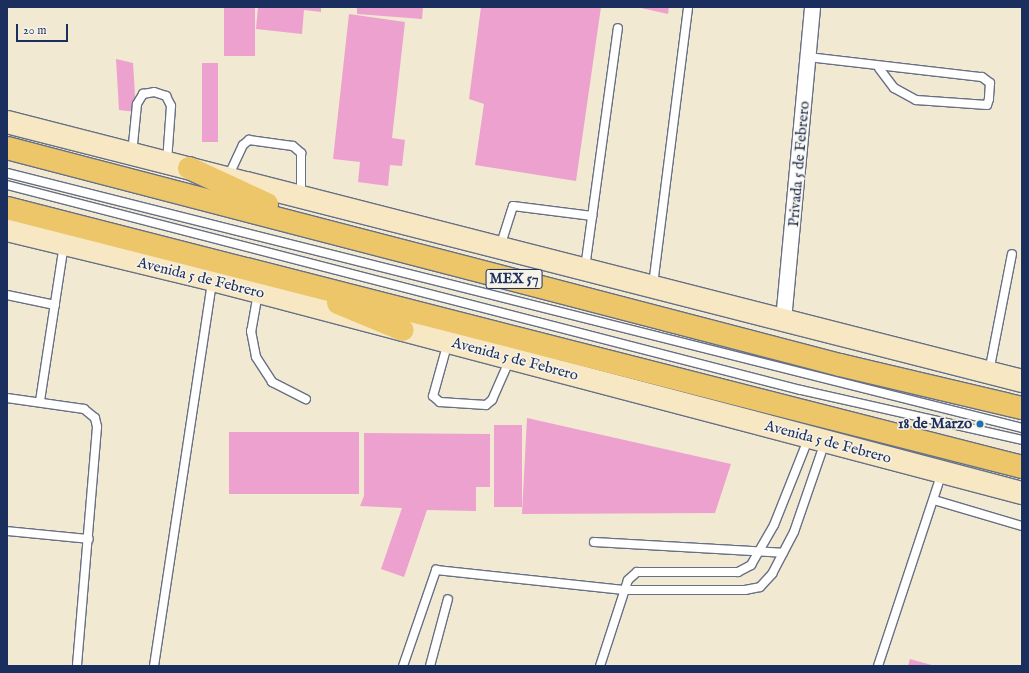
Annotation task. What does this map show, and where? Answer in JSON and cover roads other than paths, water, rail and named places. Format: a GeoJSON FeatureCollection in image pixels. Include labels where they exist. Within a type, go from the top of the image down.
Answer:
{"type":"FeatureCollection","features":[{"type":"Feature","properties":{"kind":"highway","name":"MEX 57"},"geometry":{"type":"LineString","coordinates":[[7,148],[840,365],[1022,408]]}},
{"type":"Feature","properties":{"kind":"highway"},"geometry":{"type":"LineString","coordinates":[[189,168],[321,229]]}},
{"type":"Feature","properties":{"kind":"highway","name":"Avenida 5 de Febrero"},"geometry":{"type":"LineString","coordinates":[[7,208],[1022,467]]}},
{"type":"Feature","properties":{"kind":"highway"},"geometry":{"type":"LineString","coordinates":[[270,274],[403,330]]}},
{"type":"Feature","properties":{"kind":"main road"},"geometry":{"type":"LineString","coordinates":[[7,122],[1022,381]]}},
{"type":"Feature","properties":{"kind":"main road","name":"Avenida 5 de Febrero"},"geometry":{"type":"LineString","coordinates":[[7,230],[213,280],[1022,493]]}},
{"type":"Feature","properties":{"kind":"street","name":"Privada 5 de Febrero"},"geometry":{"type":"LineString","coordinates":[[784,320],[812,7]]}},
{"type":"Feature","properties":{"kind":"lane"},"geometry":{"type":"LineString","coordinates":[[653,286],[688,7]]}},
{"type":"Feature","properties":{"kind":"lane"},"geometry":{"type":"LineString","coordinates":[[585,269],[618,28]]}},
{"type":"Feature","properties":{"kind":"lane"},"geometry":{"type":"LineString","coordinates":[[808,57],[879,68],[982,77],[990,82],[989,99],[986,105],[916,100],[894,88],[879,68]]}},
{"type":"Feature","properties":{"kind":"lane"},"geometry":{"type":"LineString","coordinates":[[132,154],[137,104],[144,94],[154,92],[166,96],[171,106],[167,163]]}},
{"type":"Feature","properties":{"kind":"lane"},"geometry":{"type":"LineString","coordinates":[[228,178],[243,145],[249,140],[293,146],[301,153],[301,196]]}},
{"type":"Feature","properties":{"kind":"lane"},"geometry":{"type":"LineString","coordinates":[[7,173],[1022,428]]}},
{"type":"Feature","properties":{"kind":"lane"},"geometry":{"type":"LineString","coordinates":[[7,185],[801,390],[1022,440]]}},
{"type":"Feature","properties":{"kind":"lane"},"geometry":{"type":"LineString","coordinates":[[500,247],[513,206],[592,216]]}},
{"type":"Feature","properties":{"kind":"lane"},"geometry":{"type":"LineString","coordinates":[[40,401],[64,244]]}},
{"type":"Feature","properties":{"kind":"lane"},"geometry":{"type":"LineString","coordinates":[[989,373],[1012,254]]}},
{"type":"Feature","properties":{"kind":"lane"},"geometry":{"type":"LineString","coordinates":[[154,666],[213,280]]}},
{"type":"Feature","properties":{"kind":"lane"},"geometry":{"type":"LineString","coordinates":[[258,292],[251,332],[256,357],[272,382],[306,399]]}},
{"type":"Feature","properties":{"kind":"lane"},"geometry":{"type":"LineString","coordinates":[[7,295],[55,305]]}},
{"type":"Feature","properties":{"kind":"lane"},"geometry":{"type":"LineString","coordinates":[[448,342],[433,396],[440,402],[486,405],[492,400],[510,358]]}},
{"type":"Feature","properties":{"kind":"lane"},"geometry":{"type":"LineString","coordinates":[[7,398],[40,401],[84,408],[94,418],[97,427],[89,539],[77,666]]}},
{"type":"Feature","properties":{"kind":"lane"},"geometry":{"type":"LineString","coordinates":[[600,666],[624,590],[637,572],[738,572],[751,565],[762,550],[817,438]]}},
{"type":"Feature","properties":{"kind":"lane"},"geometry":{"type":"LineString","coordinates":[[403,666],[436,570],[624,590],[745,590],[760,586],[772,574],[784,553],[817,438]]}},
{"type":"Feature","properties":{"kind":"lane"},"geometry":{"type":"LineString","coordinates":[[878,666],[943,471]]}},
{"type":"Feature","properties":{"kind":"lane"},"geometry":{"type":"LineString","coordinates":[[934,500],[1022,526]]}},
{"type":"Feature","properties":{"kind":"lane"},"geometry":{"type":"LineString","coordinates":[[7,531],[89,539]]}},
{"type":"Feature","properties":{"kind":"lane"},"geometry":{"type":"LineString","coordinates":[[594,542],[762,550],[784,553]]}},
{"type":"Feature","properties":{"kind":"lane"},"geometry":{"type":"LineString","coordinates":[[430,666],[448,598]]}},
{"type":"Feature","properties":{"kind":"place","name":"18 de Marzo"},"geometry":{"type":"Point","coordinates":[980,424]}}]}
